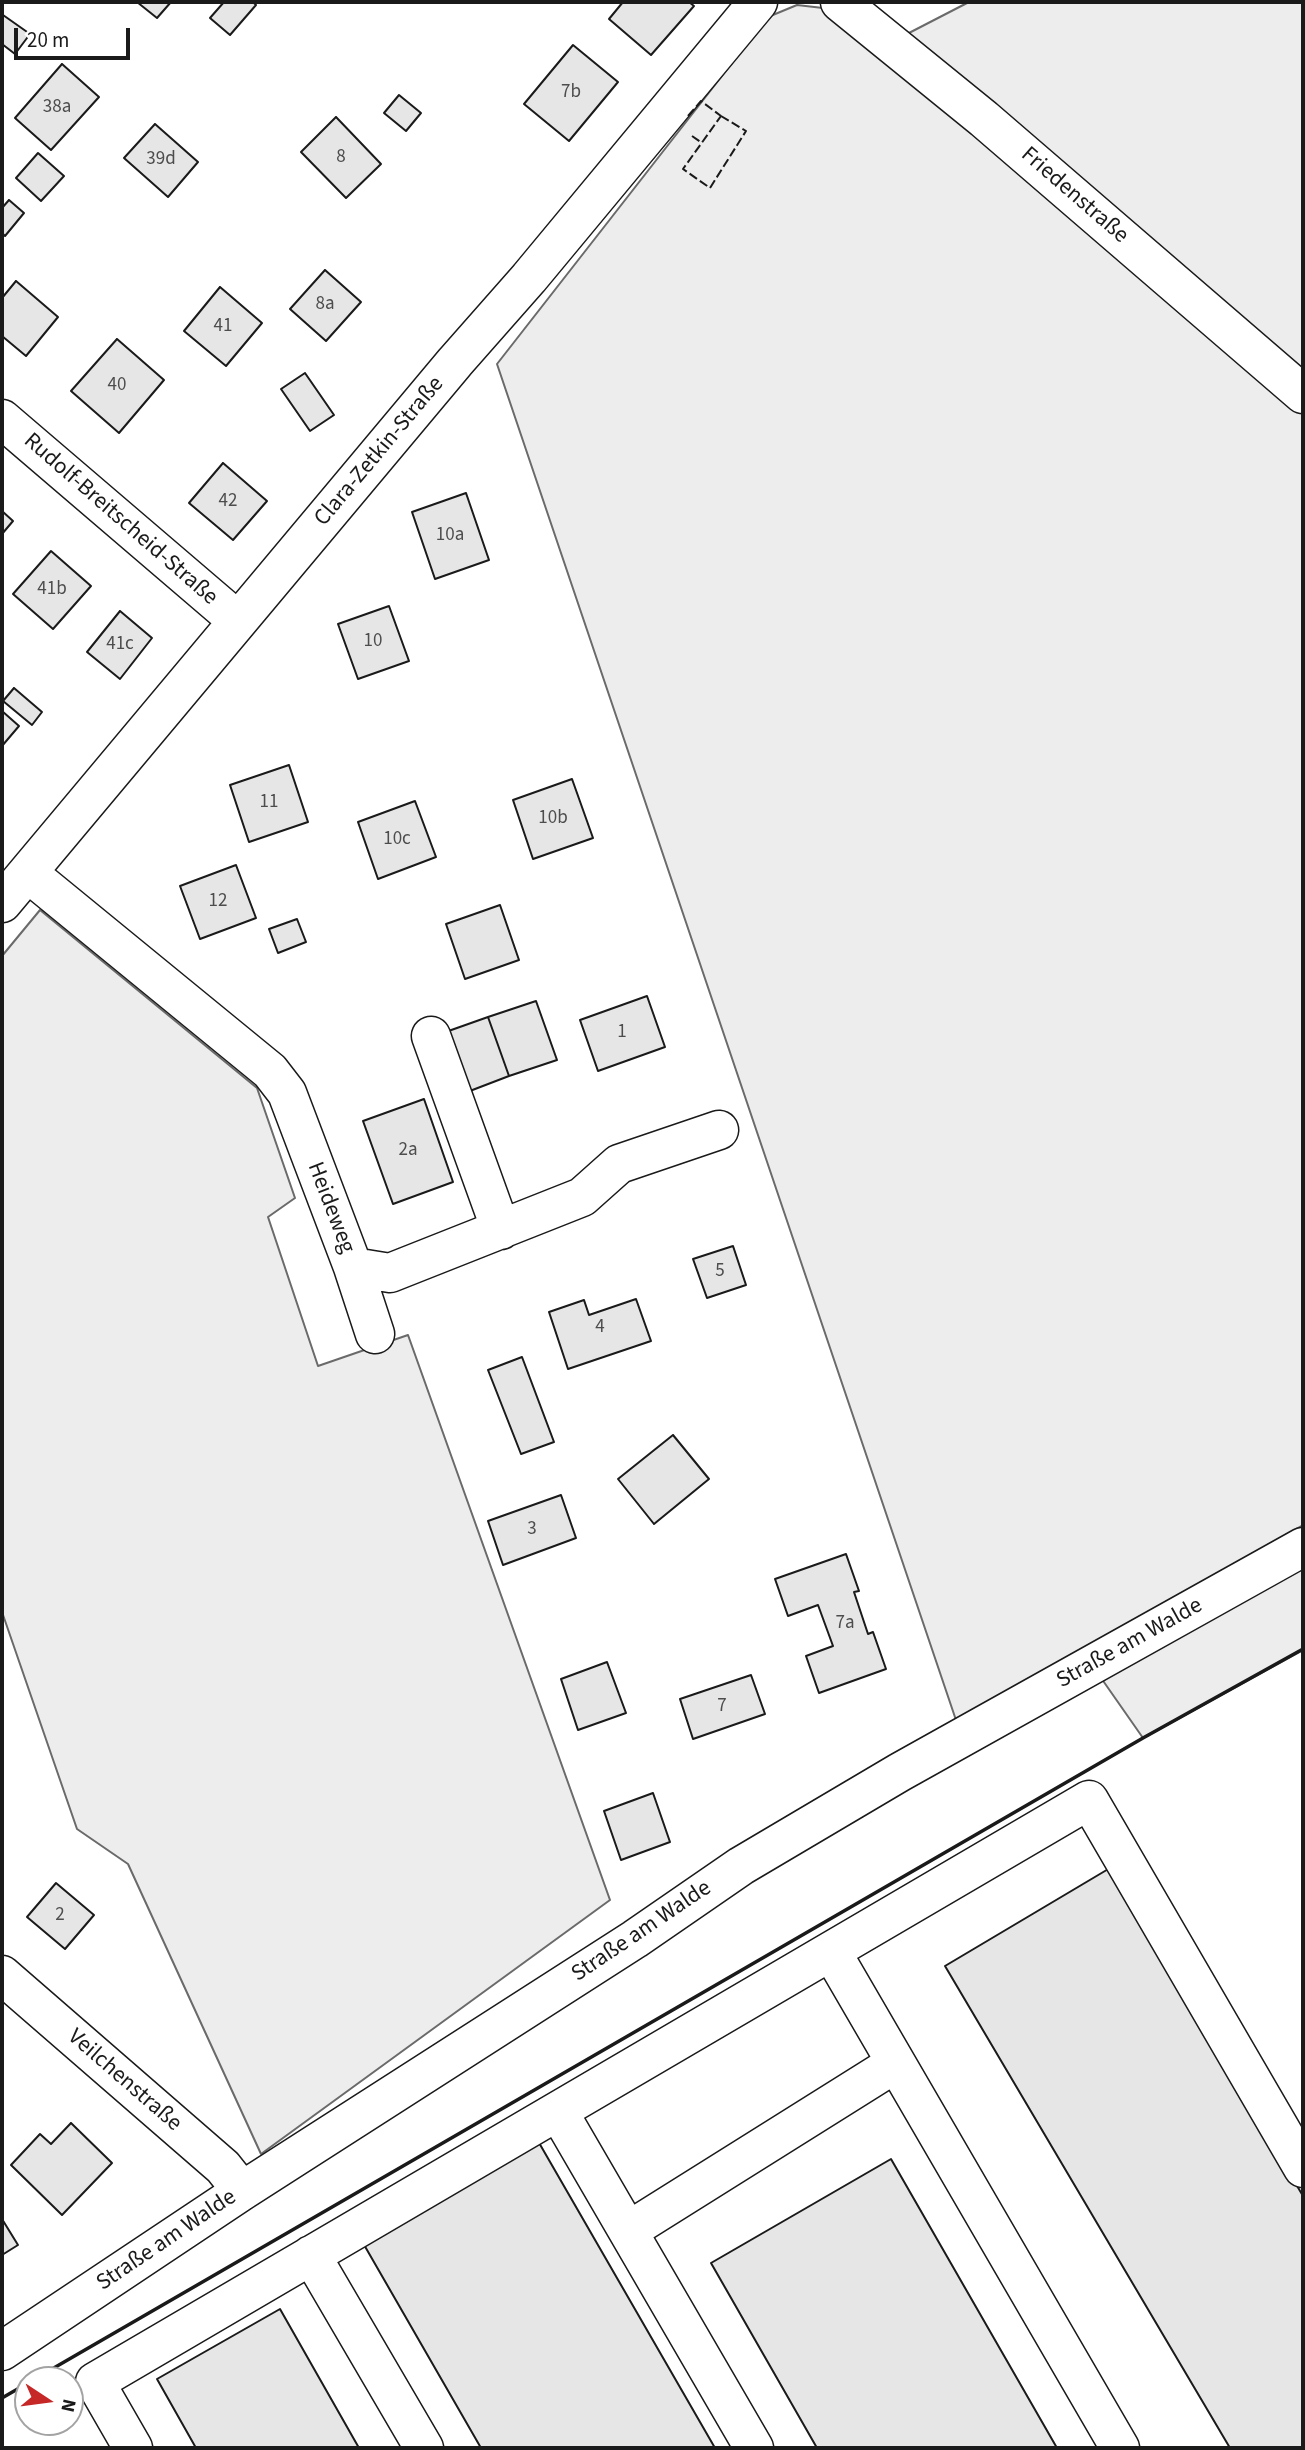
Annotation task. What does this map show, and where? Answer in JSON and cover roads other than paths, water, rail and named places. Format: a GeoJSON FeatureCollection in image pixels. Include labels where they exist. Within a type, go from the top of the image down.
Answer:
{"type":"FeatureCollection","features":[{"type":"Feature","properties":{"kind":"street","name":"Clara-Zetkin-Straße"},"geometry":{"type":"LineString","coordinates":[[2,903],[758,2]]}},
{"type":"Feature","properties":{"kind":"street","name":"Friedenstraße"},"geometry":{"type":"LineString","coordinates":[[840,2],[984,119],[1303,394]]}},
{"type":"Feature","properties":{"kind":"street","name":"Rudolf-Breitscheid-Straße"},"geometry":{"type":"LineString","coordinates":[[2,419],[238,621]]}},
{"type":"Feature","properties":{"kind":"street","name":"Heideweg"},"geometry":{"type":"LineString","coordinates":[[27,873],[270,1071],[287,1093],[353,1267],[390,1273],[582,1197],[620,1164],[719,1130]]}},
{"type":"Feature","properties":{"kind":"street"},"geometry":{"type":"LineString","coordinates":[[431,1036],[501,1230]]}},
{"type":"Feature","properties":{"kind":"street"},"geometry":{"type":"LineString","coordinates":[[353,1267],[375,1334]]}},
{"type":"Feature","properties":{"kind":"street","name":"Straße am Walde"},"geometry":{"type":"LineString","coordinates":[[2,2351],[242,2191],[635,1939],[741,1866],[900,1772],[1303,1546]]}},
{"type":"Feature","properties":{"kind":"street"},"geometry":{"type":"LineString","coordinates":[[133,2448],[95,2382],[1089,1800],[1303,2168]]}},
{"type":"Feature","properties":{"kind":"street"},"geometry":{"type":"LineString","coordinates":[[831,1951],[1120,2448]]}},
{"type":"Feature","properties":{"kind":"street","name":"Veilchenstraße"},"geometry":{"type":"LineString","coordinates":[[2,1975],[223,2167],[242,2191]]}},
{"type":"Feature","properties":{"kind":"street"},"geometry":{"type":"LineString","coordinates":[[628,2231],[896,2063]]}},
{"type":"Feature","properties":{"kind":"street"},"geometry":{"type":"LineString","coordinates":[[558,2110],[754,2448]]}},
{"type":"Feature","properties":{"kind":"street"},"geometry":{"type":"LineString","coordinates":[[311,2255],[424,2448]]}}]}
